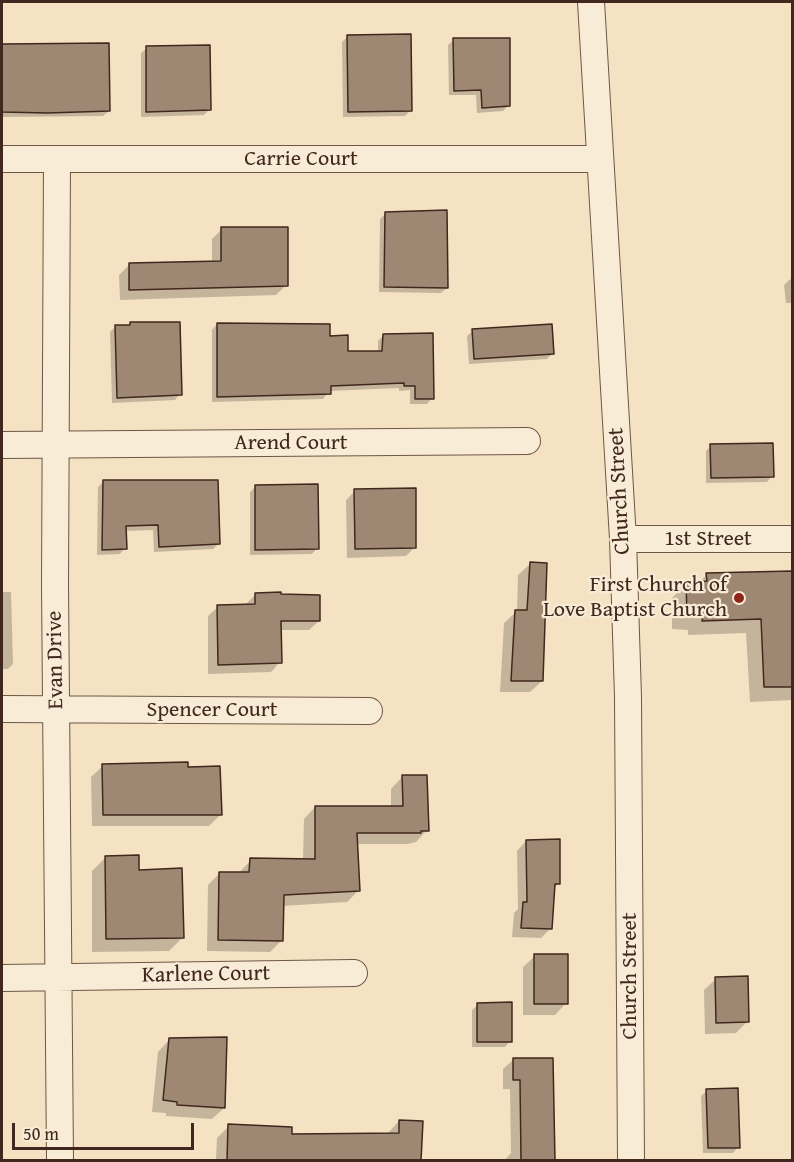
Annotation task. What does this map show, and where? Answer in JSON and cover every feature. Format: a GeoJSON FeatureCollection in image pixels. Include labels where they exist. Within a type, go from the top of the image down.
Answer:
{"type":"FeatureCollection","features":[{"type":"Feature","properties":{"kind":"street","name":"Church Street"},"geometry":{"type":"LineString","coordinates":[[591,2],[624,539],[628,719],[631,1161]]}},
{"type":"Feature","properties":{"kind":"street","name":"Carrie Court"},"geometry":{"type":"LineString","coordinates":[[2,159],[600,159]]}},
{"type":"Feature","properties":{"kind":"street","name":"Evan Drive"},"geometry":{"type":"LineString","coordinates":[[57,160],[56,710],[60,1161]]}},
{"type":"Feature","properties":{"kind":"street","name":"Arend Court"},"geometry":{"type":"LineString","coordinates":[[2,445],[527,441]]}},
{"type":"Feature","properties":{"kind":"street","name":"1st Street"},"geometry":{"type":"LineString","coordinates":[[624,539],[792,539]]}},
{"type":"Feature","properties":{"kind":"street","name":"Spencer Court"},"geometry":{"type":"LineString","coordinates":[[2,709],[369,711]]}},
{"type":"Feature","properties":{"kind":"street","name":"Karlene Court"},"geometry":{"type":"LineString","coordinates":[[2,978],[354,972]]}},
{"type":"Feature","properties":{"kind":"building"},"geometry":{"type":"Polygon","coordinates":[[[411,34],[412,111],[348,112],[347,35],[411,34]]]}},
{"type":"Feature","properties":{"kind":"building"},"geometry":{"type":"Polygon","coordinates":[[[453,38],[510,38],[510,106],[482,108],[481,90],[454,91],[453,38]]]}},
{"type":"Feature","properties":{"kind":"building"},"geometry":{"type":"Polygon","coordinates":[[[109,43],[110,111],[2,112],[2,44],[109,43]]]}},
{"type":"Feature","properties":{"kind":"building"},"geometry":{"type":"Polygon","coordinates":[[[210,45],[211,110],[146,112],[146,46],[210,45]]]}},
{"type":"Feature","properties":{"kind":"building"},"geometry":{"type":"Polygon","coordinates":[[[447,210],[448,288],[384,287],[385,212],[447,210]]]}},
{"type":"Feature","properties":{"kind":"building"},"geometry":{"type":"Polygon","coordinates":[[[221,227],[288,227],[288,286],[129,290],[129,263],[221,261],[221,227]]]}},
{"type":"Feature","properties":{"kind":"building"},"geometry":{"type":"Polygon","coordinates":[[[130,322],[180,322],[182,395],[117,398],[115,325],[130,325],[130,322]]]}},
{"type":"Feature","properties":{"kind":"building"},"geometry":{"type":"Polygon","coordinates":[[[217,323],[330,324],[330,336],[348,335],[348,351],[382,351],[383,334],[433,333],[434,399],[415,399],[415,386],[404,386],[404,383],[331,386],[331,394],[217,397],[217,323]]]}},
{"type":"Feature","properties":{"kind":"building"},"geometry":{"type":"Polygon","coordinates":[[[552,324],[554,354],[474,359],[472,329],[552,324]]]}},
{"type":"Feature","properties":{"kind":"building"},"geometry":{"type":"Polygon","coordinates":[[[773,443],[774,477],[711,478],[710,444],[773,443]]]}},
{"type":"Feature","properties":{"kind":"building"},"geometry":{"type":"Polygon","coordinates":[[[103,480],[218,480],[220,544],[159,547],[158,525],[126,526],[127,549],[102,550],[103,480]]]}},
{"type":"Feature","properties":{"kind":"building"},"geometry":{"type":"Polygon","coordinates":[[[318,484],[319,549],[255,550],[255,485],[318,484]]]}},
{"type":"Feature","properties":{"kind":"building"},"geometry":{"type":"Polygon","coordinates":[[[416,488],[416,548],[355,549],[354,489],[416,488]]]}},
{"type":"Feature","properties":{"kind":"building"},"geometry":{"type":"Polygon","coordinates":[[[530,562],[547,563],[543,681],[511,681],[515,610],[527,610],[530,562]]]}},
{"type":"Feature","properties":{"kind":"building","name":"First Church of Love Baptist Church"},"geometry":{"type":"Polygon","coordinates":[[[792,571],[792,687],[764,687],[761,619],[702,621],[703,615],[687,615],[686,582],[707,581],[706,573],[792,571]]]}},
{"type":"Feature","properties":{"kind":"building"},"geometry":{"type":"Polygon","coordinates":[[[281,592],[281,594],[320,595],[320,621],[281,621],[282,663],[218,665],[217,605],[255,604],[255,593],[281,592]]]}},
{"type":"Feature","properties":{"kind":"building"},"geometry":{"type":"Polygon","coordinates":[[[188,762],[188,767],[220,766],[222,815],[103,815],[102,764],[188,762]]]}},
{"type":"Feature","properties":{"kind":"building"},"geometry":{"type":"Polygon","coordinates":[[[402,775],[427,775],[429,831],[357,833],[360,891],[284,895],[283,941],[218,940],[219,872],[249,872],[250,858],[315,859],[315,806],[403,806],[402,775]]]}},
{"type":"Feature","properties":{"kind":"building"},"geometry":{"type":"Polygon","coordinates":[[[560,839],[560,884],[555,884],[552,929],[521,928],[523,902],[527,902],[526,840],[560,839]]]}},
{"type":"Feature","properties":{"kind":"building"},"geometry":{"type":"Polygon","coordinates":[[[139,855],[139,870],[182,868],[184,938],[106,939],[105,856],[139,855]]]}},
{"type":"Feature","properties":{"kind":"building"},"geometry":{"type":"Polygon","coordinates":[[[534,954],[568,954],[568,1004],[534,1004],[534,954]]]}},
{"type":"Feature","properties":{"kind":"building"},"geometry":{"type":"Polygon","coordinates":[[[748,976],[749,1022],[716,1023],[715,977],[748,976]]]}},
{"type":"Feature","properties":{"kind":"building"},"geometry":{"type":"Polygon","coordinates":[[[512,1002],[512,1042],[477,1042],[477,1003],[512,1002]]]}},
{"type":"Feature","properties":{"kind":"building"},"geometry":{"type":"Polygon","coordinates":[[[227,1037],[225,1108],[177,1105],[177,1102],[163,1100],[169,1038],[227,1037]]]}},
{"type":"Feature","properties":{"kind":"building"},"geometry":{"type":"Polygon","coordinates":[[[513,1058],[553,1058],[555,1161],[521,1161],[520,1080],[513,1080],[513,1058]]]}},
{"type":"Feature","properties":{"kind":"building"},"geometry":{"type":"Polygon","coordinates":[[[738,1088],[740,1148],[708,1148],[706,1089],[738,1088]]]}},
{"type":"Feature","properties":{"kind":"building"},"geometry":{"type":"Polygon","coordinates":[[[399,1120],[423,1121],[421,1161],[227,1161],[228,1124],[292,1127],[292,1134],[399,1133],[399,1120]]]}},
{"type":"Feature","properties":{"kind":"place","name":"First Church of Love Baptist Church"},"geometry":{"type":"Point","coordinates":[739,598]}}]}
